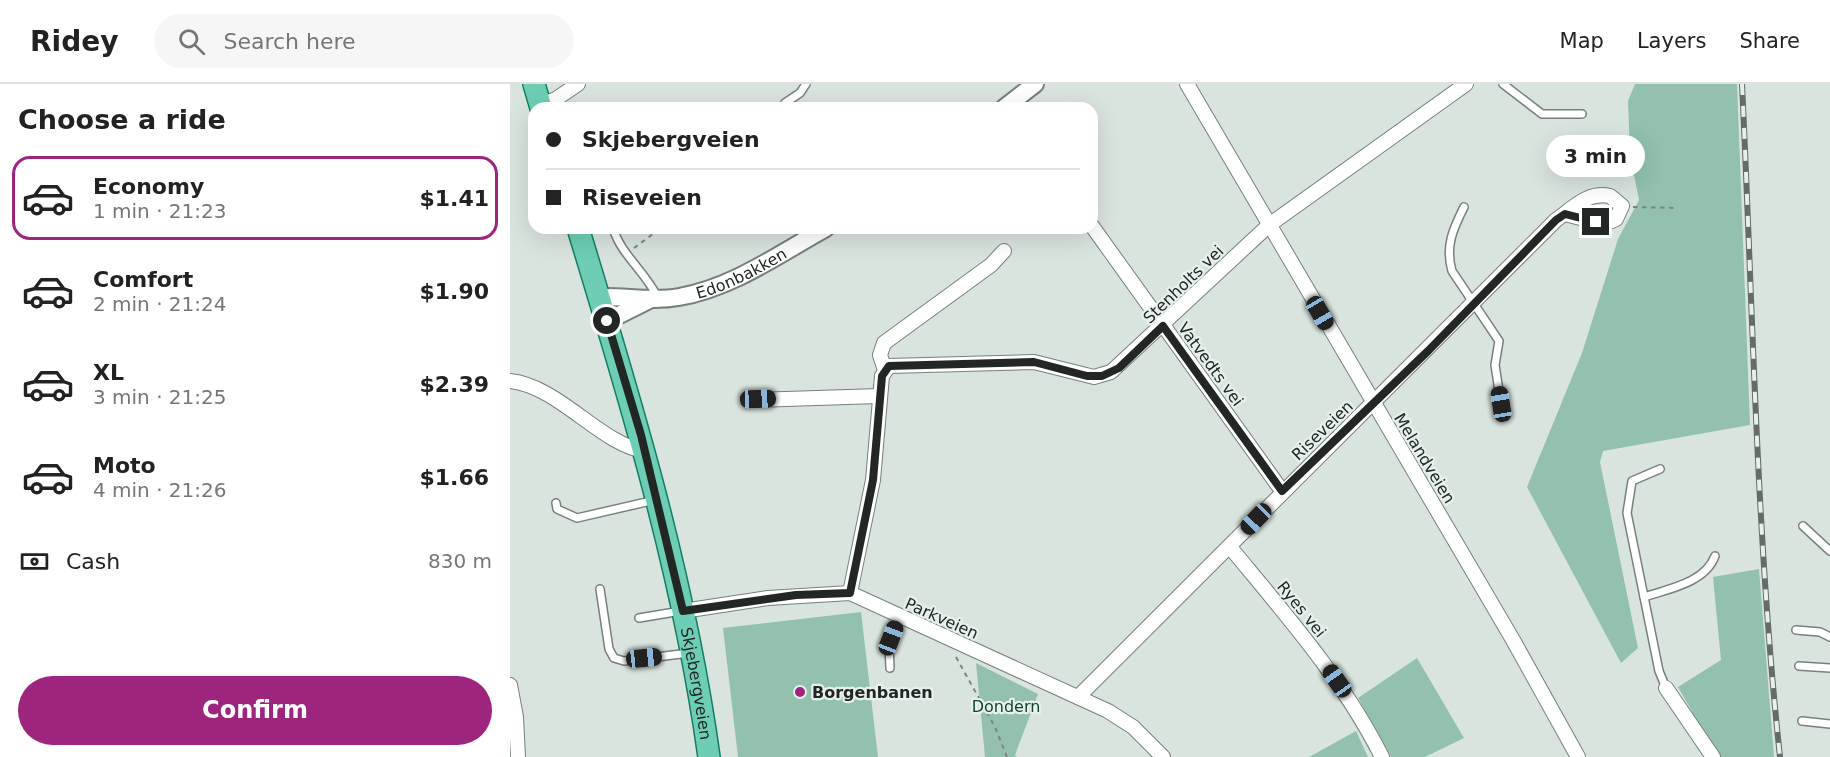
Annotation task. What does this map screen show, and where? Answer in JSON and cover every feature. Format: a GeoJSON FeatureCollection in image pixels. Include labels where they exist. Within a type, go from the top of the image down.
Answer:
{"type":"FeatureCollection","features":[{"type":"Feature","properties":{"kind":"main road"},"geometry":{"type":"LineString","coordinates":[[534,84],[539,102]]}},
{"type":"Feature","properties":{"kind":"main road","name":"Skjebergveien"},"geometry":{"type":"LineString","coordinates":[[580,234],[645,451],[657,499],[692,652],[709,757]]}},
{"type":"Feature","properties":{"kind":"street"},"geometry":{"type":"LineString","coordinates":[[550,102],[578,84]]}},
{"type":"Feature","properties":{"kind":"street"},"geometry":{"type":"LineString","coordinates":[[1017,102],[1035,84]]}},
{"type":"Feature","properties":{"kind":"street","name":"Melandveien"},"geometry":{"type":"LineString","coordinates":[[1187,84],[1578,757]]}},
{"type":"Feature","properties":{"kind":"street","name":"Stenholts vei"},"geometry":{"type":"LineString","coordinates":[[885,370],[889,366],[909,363],[1034,362],[1087,376],[1102,376],[1119,368],[1269,225],[1466,84]]}},
{"type":"Feature","properties":{"kind":"street","name":"Riseveien"},"geometry":{"type":"LineString","coordinates":[[1078,697],[1230,547],[1282,491],[1565,214],[1592,196],[1610,196],[1622,206]]}},
{"type":"Feature","properties":{"kind":"street"},"geometry":{"type":"LineString","coordinates":[[1565,214],[1607,223],[1616,219],[1622,206]]}},
{"type":"Feature","properties":{"kind":"street","name":"Edonbakken"},"geometry":{"type":"LineString","coordinates":[[600,297],[654,300],[703,291],[730,280],[815,234]]}},
{"type":"Feature","properties":{"kind":"street","name":"Vatvedts vei"},"geometry":{"type":"LineString","coordinates":[[1098,234],[1282,491]]}},
{"type":"Feature","properties":{"kind":"street"},"geometry":{"type":"LineString","coordinates":[[683,611],[777,597],[850,593],[873,480],[879,396],[885,370],[880,355],[884,343],[991,265],[1004,251]]}},
{"type":"Feature","properties":{"kind":"street","name":"Edonbakken"},"geometry":{"type":"LineString","coordinates":[[607,321],[654,300]]}},
{"type":"Feature","properties":{"kind":"street"},"geometry":{"type":"LineString","coordinates":[[510,381],[538,388],[636,450],[645,451]]}},
{"type":"Feature","properties":{"kind":"street"},"geometry":{"type":"LineString","coordinates":[[758,399],[879,396]]}},
{"type":"Feature","properties":{"kind":"street","name":"Ryes vei"},"geometry":{"type":"LineString","coordinates":[[1230,547],[1323,661],[1362,719],[1382,757]]}},
{"type":"Feature","properties":{"kind":"street","name":"Parkveien"},"geometry":{"type":"LineString","coordinates":[[850,593],[899,618],[1078,697],[1127,722],[1164,757]]}},
{"type":"Feature","properties":{"kind":"street"},"geometry":{"type":"LineString","coordinates":[[510,685],[516,717],[518,757]]}},
{"type":"Feature","properties":{"kind":"street"},"geometry":{"type":"LineString","coordinates":[[1666,687],[1713,757]]}},
{"type":"Feature","properties":{"kind":"lane"},"geometry":{"type":"LineString","coordinates":[[786,102],[800,93],[806,84]]}},
{"type":"Feature","properties":{"kind":"lane"},"geometry":{"type":"LineString","coordinates":[[1503,84],[1542,114],[1582,114]]}},
{"type":"Feature","properties":{"kind":"lane"},"geometry":{"type":"LineString","coordinates":[[1464,207],[1451,231],[1449,261],[1452,271],[1499,341],[1495,365],[1501,404]]}},
{"type":"Feature","properties":{"kind":"lane"},"geometry":{"type":"LineString","coordinates":[[615,234],[618,245],[650,280],[654,300]]}},
{"type":"Feature","properties":{"kind":"lane"},"geometry":{"type":"LineString","coordinates":[[1660,469],[1632,481],[1627,500],[1627,513],[1659,670],[1666,687]]}},
{"type":"Feature","properties":{"kind":"lane"},"geometry":{"type":"LineString","coordinates":[[556,503],[557,509],[577,518],[657,499]]}},
{"type":"Feature","properties":{"kind":"lane"},"geometry":{"type":"LineString","coordinates":[[1803,526],[1830,551]]}},
{"type":"Feature","properties":{"kind":"lane"},"geometry":{"type":"LineString","coordinates":[[1644,597],[1686,583],[1712,564],[1714,555]]}},
{"type":"Feature","properties":{"kind":"lane"},"geometry":{"type":"LineString","coordinates":[[600,589],[609,649],[614,658],[624,661],[692,652]]}},
{"type":"Feature","properties":{"kind":"lane"},"geometry":{"type":"LineString","coordinates":[[639,618],[683,611]]}},
{"type":"Feature","properties":{"kind":"lane"},"geometry":{"type":"LineString","coordinates":[[890,668],[889,645],[899,618]]}},
{"type":"Feature","properties":{"kind":"lane"},"geometry":{"type":"LineString","coordinates":[[1796,630],[1820,632],[1830,637]]}},
{"type":"Feature","properties":{"kind":"lane"},"geometry":{"type":"LineString","coordinates":[[1799,666],[1830,668]]}},
{"type":"Feature","properties":{"kind":"lane"},"geometry":{"type":"LineString","coordinates":[[1802,721],[1830,724]]}},
{"type":"Feature","properties":{"kind":"path"},"geometry":{"type":"LineString","coordinates":[[1622,206],[1678,208]]}},
{"type":"Feature","properties":{"kind":"path"},"geometry":{"type":"LineString","coordinates":[[627,254],[653,234]]}},
{"type":"Feature","properties":{"kind":"path"},"geometry":{"type":"LineString","coordinates":[[954,642],[956,661],[996,727],[1007,757]]}},
{"type":"Feature","properties":{"kind":"green space"},"geometry":{"type":"Polygon","coordinates":[[[1635,84],[1737,84],[1750,425],[1603,451],[1600,462],[1638,648],[1621,663],[1527,487],[1582,353],[1618,239],[1639,200],[1630,155],[1628,101],[1635,84]]]}},
{"type":"Feature","properties":{"kind":"green space"},"geometry":{"type":"Polygon","coordinates":[[[1759,569],[1774,757],[1718,757],[1678,687],[1721,660],[1713,577],[1759,569]]]}},
{"type":"Feature","properties":{"kind":"green space","name":"Borgenbanen"},"geometry":{"type":"Polygon","coordinates":[[[861,612],[878,757],[738,757],[723,628],[861,612]]]}},
{"type":"Feature","properties":{"kind":"green space"},"geometry":{"type":"Polygon","coordinates":[[[1417,658],[1464,738],[1425,757],[1391,757],[1358,698],[1417,658]]]}},
{"type":"Feature","properties":{"kind":"green space","name":"Dondern"},"geometry":{"type":"Polygon","coordinates":[[[976,663],[1038,694],[1015,755],[1017,757],[985,757],[976,663]]]}},
{"type":"Feature","properties":{"kind":"green space"},"geometry":{"type":"Polygon","coordinates":[[[1356,731],[1368,757],[1309,757],[1356,731]]]}},
{"type":"Feature","properties":{"kind":"railway"},"geometry":{"type":"LineString","coordinates":[[1742,84],[1760,505],[1780,757]]}},
{"type":"Feature","properties":{"kind":"place","name":"Borgenbanen"},"geometry":{"type":"Point","coordinates":[800,692]}},
{"type":"Feature","properties":{"kind":"route"},"geometry":{"type":"LineString","coordinates":[[607,321],[641,435],[683,611],[747,600],[829,592],[850,593],[873,480],[882,376],[889,366],[909,363],[1034,362],[1087,376],[1102,376],[1119,368],[1163,326],[1282,491],[1428,351],[1556,220],[1565,214],[1596,222]]}}]}
